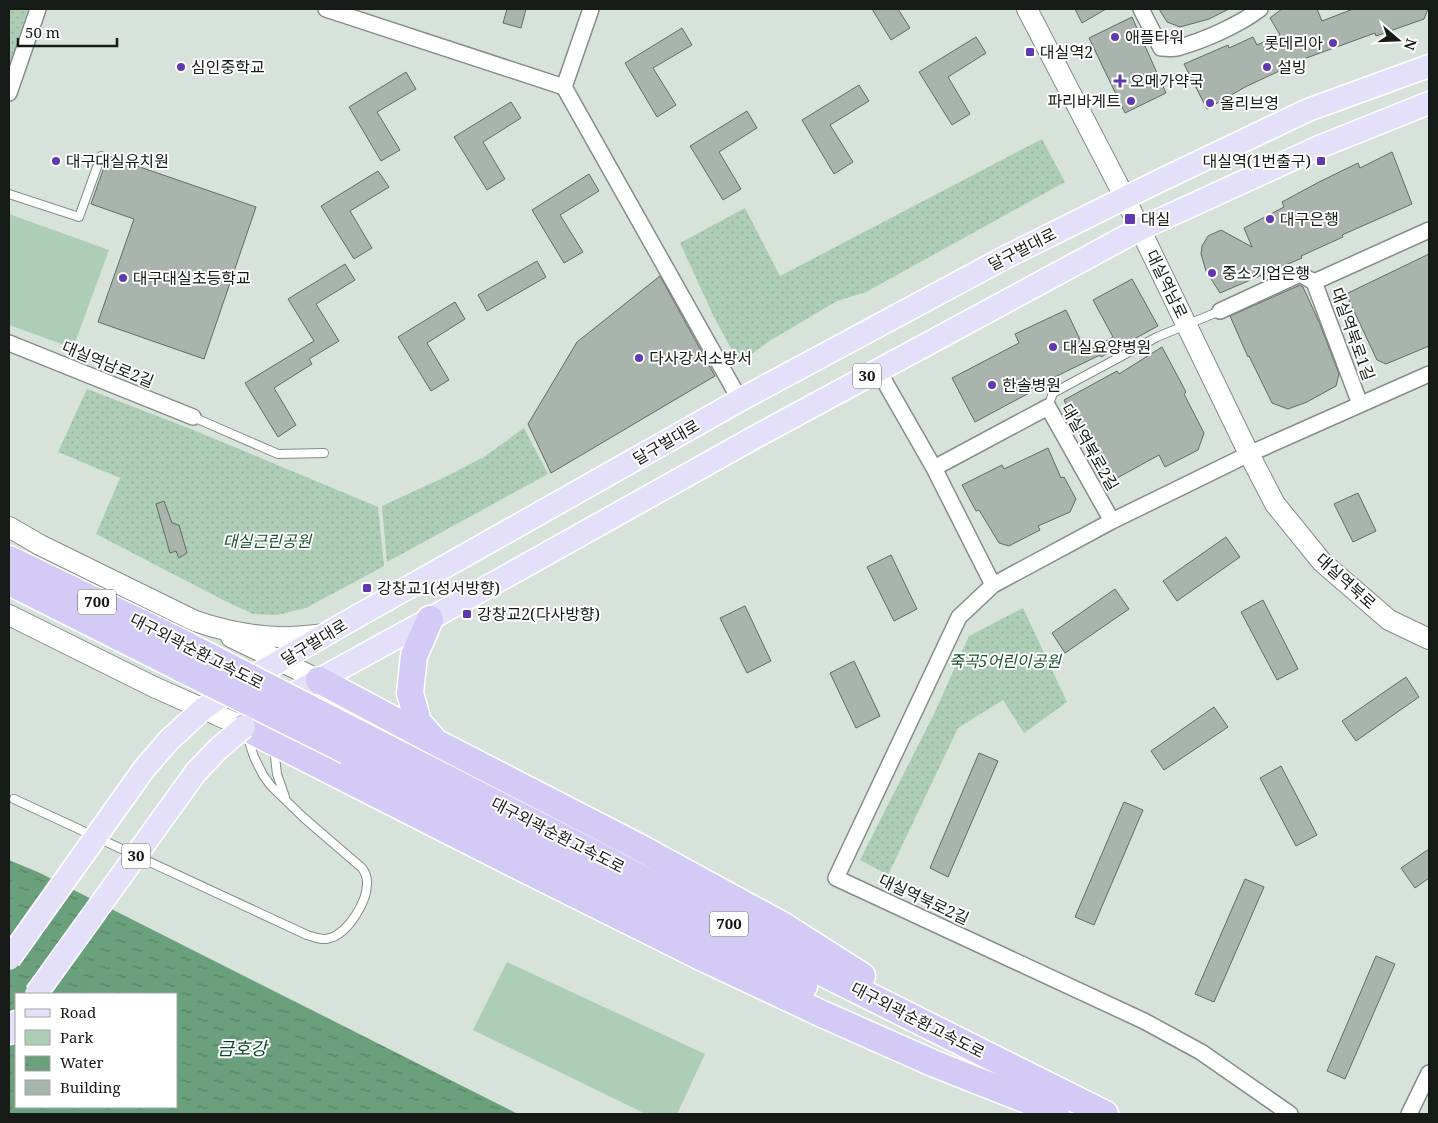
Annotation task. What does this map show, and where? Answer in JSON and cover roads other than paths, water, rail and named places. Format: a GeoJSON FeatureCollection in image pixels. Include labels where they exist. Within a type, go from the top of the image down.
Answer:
{"type":"FeatureCollection","features":[{"type":"Feature","properties":{"kind":"highway","name":"대구외곽순환고속도로"},"geometry":{"type":"LineString","coordinates":[[9,559],[182,656],[351,741],[605,859],[784,953],[1105,1114]]}},
{"type":"Feature","properties":{"kind":"highway","name":"대구외곽순환고속도로"},"geometry":{"type":"LineString","coordinates":[[9,582],[182,656]]}},
{"type":"Feature","properties":{"kind":"highway"},"geometry":{"type":"LineString","coordinates":[[430,620],[414,656],[410,693],[418,722],[439,744]]}},
{"type":"Feature","properties":{"kind":"highway"},"geometry":{"type":"LineString","coordinates":[[319,680],[782,924],[965,1044]]}},
{"type":"Feature","properties":{"kind":"highway"},"geometry":{"type":"LineString","coordinates":[[244,727],[718,965],[926,1060],[1029,1101]]}},
{"type":"Feature","properties":{"kind":"highway","name":"대구외곽순환고속도로"},"geometry":{"type":"LineString","coordinates":[[351,741],[458,806],[595,879],[1056,1114]]}},
{"type":"Feature","properties":{"kind":"main road","name":"달구벌대로"},"geometry":{"type":"LineString","coordinates":[[9,959],[144,769],[169,740],[203,709],[327,634],[740,400],[1006,257],[1308,110],[1429,66]]}},
{"type":"Feature","properties":{"kind":"main road","name":"30"},"geometry":{"type":"LineString","coordinates":[[37,993],[196,772],[219,748],[276,703],[430,620],[748,440],[1140,229],[1319,147],[1429,103]]}},
{"type":"Feature","properties":{"kind":"street"},"geometry":{"type":"LineString","coordinates":[[9,89],[38,9]]}},
{"type":"Feature","properties":{"kind":"street"},"geometry":{"type":"LineString","coordinates":[[326,9],[564,87],[740,400]]}},
{"type":"Feature","properties":{"kind":"street"},"geometry":{"type":"LineString","coordinates":[[564,87],[591,9]]}},
{"type":"Feature","properties":{"kind":"street","name":"대실역남로"},"geometry":{"type":"LineString","coordinates":[[1027,9],[1125,198],[1249,454]]}},
{"type":"Feature","properties":{"kind":"street"},"geometry":{"type":"LineString","coordinates":[[1141,9],[1161,48],[1175,49],[1205,38],[1249,17],[1260,9]]}},
{"type":"Feature","properties":{"kind":"street","name":"대실역북로1길"},"geometry":{"type":"LineString","coordinates":[[1360,404],[1314,282],[1429,230]]}},
{"type":"Feature","properties":{"kind":"street"},"geometry":{"type":"LineString","coordinates":[[1220,311],[1300,274],[1314,282]]}},
{"type":"Feature","properties":{"kind":"street","name":"대실역남로2길"},"geometry":{"type":"LineString","coordinates":[[9,343],[194,417]]}},
{"type":"Feature","properties":{"kind":"street"},"geometry":{"type":"LineString","coordinates":[[878,370],[934,468],[993,585]]}},
{"type":"Feature","properties":{"kind":"street","name":"대실역북로1길"},"geometry":{"type":"LineString","coordinates":[[1249,454],[1429,374]]}},
{"type":"Feature","properties":{"kind":"street","name":"대실역북로2길"},"geometry":{"type":"LineString","coordinates":[[934,468],[1048,407],[1112,520]]}},
{"type":"Feature","properties":{"kind":"street","name":"대실역북로2길"},"geometry":{"type":"LineString","coordinates":[[1249,454],[1112,520],[993,585],[959,617],[836,878],[1144,1021],[1201,1052],[1290,1114]]}},
{"type":"Feature","properties":{"kind":"street","name":"대실역북로"},"geometry":{"type":"LineString","coordinates":[[1249,454],[1275,504],[1322,562],[1389,620],[1429,639]]}},
{"type":"Feature","properties":{"kind":"street"},"geometry":{"type":"LineString","coordinates":[[9,527],[65,557],[319,680]]}},
{"type":"Feature","properties":{"kind":"street"},"geometry":{"type":"LineString","coordinates":[[9,615],[154,687],[244,727]]}},
{"type":"Feature","properties":{"kind":"street"},"geometry":{"type":"LineString","coordinates":[[209,626],[280,637],[327,634]]}},
{"type":"Feature","properties":{"kind":"street"},"geometry":{"type":"LineString","coordinates":[[1409,1114],[1429,1073]]}},
{"type":"Feature","properties":{"kind":"lane"},"geometry":{"type":"LineString","coordinates":[[9,194],[79,217],[101,156]]}},
{"type":"Feature","properties":{"kind":"lane"},"geometry":{"type":"LineString","coordinates":[[1048,407],[1053,393],[1157,337],[1220,311]]}},
{"type":"Feature","properties":{"kind":"lane"},"geometry":{"type":"LineString","coordinates":[[194,417],[278,454],[324,454]]}},
{"type":"Feature","properties":{"kind":"lane"},"geometry":{"type":"LineString","coordinates":[[14,798],[307,935],[319,939],[328,939],[342,932],[354,919],[368,884],[367,876],[351,857],[288,804],[263,776],[254,757],[244,727]]}},
{"type":"Feature","properties":{"kind":"lane"},"geometry":{"type":"LineString","coordinates":[[273,742],[281,789],[288,804]]}},
{"type":"Feature","properties":{"kind":"water","name":"금호강"},"geometry":{"type":"Polygon","coordinates":[[[9,860],[40,873],[518,1114],[9,1114],[9,860]]]}},
{"type":"Feature","properties":{"kind":"place","name":"애플타워"},"geometry":{"type":"Point","coordinates":[1115,37]}},
{"type":"Feature","properties":{"kind":"place","name":"롯데리아"},"geometry":{"type":"Point","coordinates":[1333,43]}},
{"type":"Feature","properties":{"kind":"place","name":"대실역2"},"geometry":{"type":"Point","coordinates":[1030,52]}},
{"type":"Feature","properties":{"kind":"place","name":"심인중학교"},"geometry":{"type":"Point","coordinates":[181,67]}},
{"type":"Feature","properties":{"kind":"place","name":"설빙"},"geometry":{"type":"Point","coordinates":[1267,67]}},
{"type":"Feature","properties":{"kind":"place","name":"오메가약국"},"geometry":{"type":"Point","coordinates":[1120,81]}},
{"type":"Feature","properties":{"kind":"place","name":"파리바게트"},"geometry":{"type":"Point","coordinates":[1131,101]}},
{"type":"Feature","properties":{"kind":"place","name":"올리브영"},"geometry":{"type":"Point","coordinates":[1210,103]}},
{"type":"Feature","properties":{"kind":"place","name":"대구대실유치원"},"geometry":{"type":"Point","coordinates":[56,161]}},
{"type":"Feature","properties":{"kind":"place","name":"대실역(1번출구)"},"geometry":{"type":"Point","coordinates":[1321,161]}},
{"type":"Feature","properties":{"kind":"place","name":"대실"},"geometry":{"type":"Point","coordinates":[1130,219]}},
{"type":"Feature","properties":{"kind":"place","name":"대구은행"},"geometry":{"type":"Point","coordinates":[1270,219]}},
{"type":"Feature","properties":{"kind":"place","name":"중소기업은행"},"geometry":{"type":"Point","coordinates":[1212,273]}},
{"type":"Feature","properties":{"kind":"place","name":"대구대실초등학교"},"geometry":{"type":"Point","coordinates":[123,278]}},
{"type":"Feature","properties":{"kind":"place","name":"대실요양병원"},"geometry":{"type":"Point","coordinates":[1053,347]}},
{"type":"Feature","properties":{"kind":"place","name":"다사강서소방서"},"geometry":{"type":"Point","coordinates":[639,358]}},
{"type":"Feature","properties":{"kind":"place","name":"한솔병원"},"geometry":{"type":"Point","coordinates":[992,385]}},
{"type":"Feature","properties":{"kind":"place","name":"강창교1(성서방향)"},"geometry":{"type":"Point","coordinates":[367,588]}},
{"type":"Feature","properties":{"kind":"place","name":"강창교2(다사방향)"},"geometry":{"type":"Point","coordinates":[467,614]}},
{"type":"Feature","properties":{"kind":"park label","name":"대실근린공원"},"geometry":{"type":"Point","coordinates":[267,541]}},
{"type":"Feature","properties":{"kind":"park label","name":"죽곡5어린이공원"},"geometry":{"type":"Point","coordinates":[1005,661]}}]}
